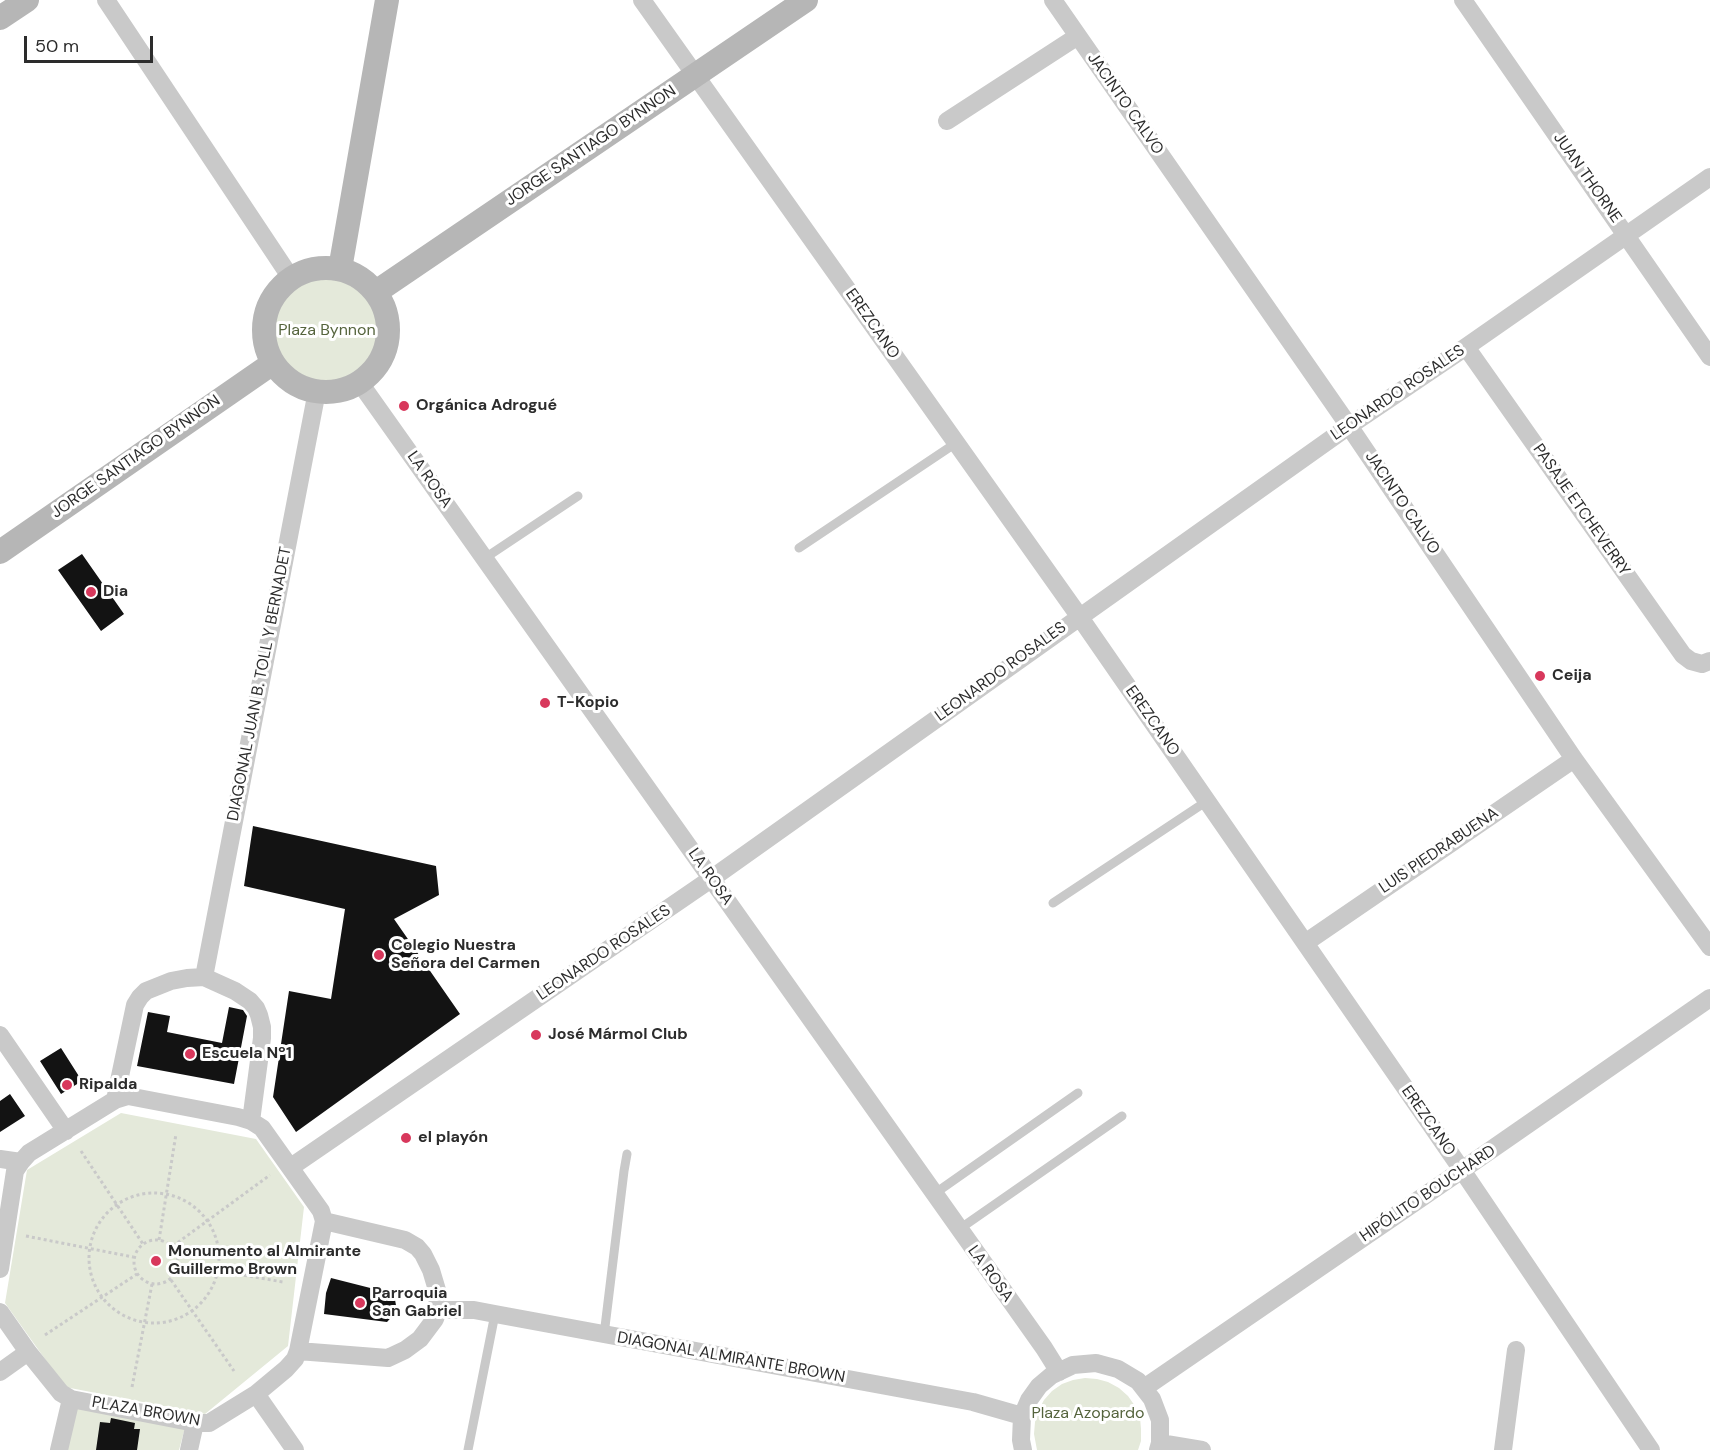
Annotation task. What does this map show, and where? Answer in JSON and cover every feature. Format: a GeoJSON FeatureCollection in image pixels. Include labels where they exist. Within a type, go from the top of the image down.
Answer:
{"type":"FeatureCollection","features":[{"type":"Feature","properties":{"kind":"street"},"geometry":{"type":"LineString","coordinates":[[0,18],[27,0]]}},
{"type":"Feature","properties":{"kind":"street"},"geometry":{"type":"LineString","coordinates":[[106,0],[291,278]]}},
{"type":"Feature","properties":{"kind":"street"},"geometry":{"type":"LineString","coordinates":[[340,269],[387,0]]}},
{"type":"Feature","properties":{"kind":"street","name":"EREZCANO"},"geometry":{"type":"LineString","coordinates":[[642,0],[1079,616],[1462,1170],[1651,1450]]}},
{"type":"Feature","properties":{"kind":"street","name":"JORGE SANTIAGO BYNNON"},"geometry":{"type":"LineString","coordinates":[[376,292],[806,0]]}},
{"type":"Feature","properties":{"kind":"street","name":"JACINTO CALVO"},"geometry":{"type":"LineString","coordinates":[[1053,0],[1350,426],[1574,759],[1710,947]]}},
{"type":"Feature","properties":{"kind":"street","name":"JUAN THORNE"},"geometry":{"type":"LineString","coordinates":[[1463,0],[1710,357]]}},
{"type":"Feature","properties":{"kind":"street"},"geometry":{"type":"LineString","coordinates":[[947,121],[1078,36]]}},
{"type":"Feature","properties":{"kind":"street","name":"LEONARDO ROSALES"},"geometry":{"type":"LineString","coordinates":[[291,1167],[711,879],[1079,616],[1710,177]]}},
{"type":"Feature","properties":{"kind":"street"},"geometry":{"type":"LineString","coordinates":[[323,268],[340,269],[366,281],[376,292],[386,310],[389,330],[386,351],[376,369],[360,383],[342,391],[322,393],[303,388],[286,378],[273,363],[266,345],[264,326],[268,308],[277,291],[291,278],[306,271],[323,268]]}},
{"type":"Feature","properties":{"kind":"street","name":"PASAJE ETCHEVERRY"},"geometry":{"type":"LineString","coordinates":[[1466,347],[1683,655],[1691,661],[1706,662]]}},
{"type":"Feature","properties":{"kind":"street","name":"JORGE SANTIAGO BYNNON"},"geometry":{"type":"LineString","coordinates":[[0,552],[273,363]]}},
{"type":"Feature","properties":{"kind":"street","name":"LA ROSA"},"geometry":{"type":"LineString","coordinates":[[360,383],[1059,1372]]}},
{"type":"Feature","properties":{"kind":"street","name":"DIAGONAL JUAN B. TOLL Y BERNADET"},"geometry":{"type":"LineString","coordinates":[[204,977],[317,391]]}},
{"type":"Feature","properties":{"kind":"street","name":"LUIS PIEDRABUENA"},"geometry":{"type":"LineString","coordinates":[[1305,943],[1574,759]]}},
{"type":"Feature","properties":{"kind":"street"},"geometry":{"type":"LineString","coordinates":[[116,1100],[135,1005],[140,997],[146,991],[171,981],[204,977],[220,983],[250,1001],[259,1016],[262,1038],[251,1121]]}},
{"type":"Feature","properties":{"kind":"street","name":"HIPÓLITO BOUCHARD"},"geometry":{"type":"LineString","coordinates":[[1144,1388],[1710,998]]}},
{"type":"Feature","properties":{"kind":"street"},"geometry":{"type":"LineString","coordinates":[[0,1035],[66,1131]]}},
{"type":"Feature","properties":{"kind":"street"},"geometry":{"type":"LineString","coordinates":[[0,1269],[3,1229],[15,1171],[29,1153],[116,1100],[135,1096],[238,1117],[251,1121],[268,1135],[321,1211],[324,1221],[405,1240],[417,1247],[431,1270],[437,1290],[438,1310],[435,1319],[420,1339],[405,1350],[388,1358],[298,1351]]}},
{"type":"Feature","properties":{"kind":"street"},"geometry":{"type":"LineString","coordinates":[[0,1159],[21,1162]]}},
{"type":"Feature","properties":{"kind":"street","name":"PLAZA BROWN"},"geometry":{"type":"LineString","coordinates":[[0,1312],[28,1352],[61,1392],[71,1399],[195,1423],[209,1423],[256,1394],[295,1359],[324,1221]]}},
{"type":"Feature","properties":{"kind":"street","name":"DIAGONAL ALMIRANTE BROWN"},"geometry":{"type":"LineString","coordinates":[[438,1310],[474,1310],[973,1402],[1022,1416]]}},
{"type":"Feature","properties":{"kind":"street"},"geometry":{"type":"LineString","coordinates":[[1503,1450],[1516,1350]]}},
{"type":"Feature","properties":{"kind":"street"},"geometry":{"type":"LineString","coordinates":[[0,1372],[28,1352]]}},
{"type":"Feature","properties":{"kind":"street"},"geometry":{"type":"LineString","coordinates":[[1023,1450],[1020,1440],[1022,1416],[1039,1386],[1052,1374],[1073,1365],[1096,1363],[1118,1369],[1138,1381],[1144,1388],[1152,1399],[1160,1420],[1159,1446],[1202,1450]]}},
{"type":"Feature","properties":{"kind":"street"},"geometry":{"type":"LineString","coordinates":[[256,1394],[296,1450]]}},
{"type":"Feature","properties":{"kind":"street"},"geometry":{"type":"LineString","coordinates":[[59,1450],[71,1399]]}},
{"type":"Feature","properties":{"kind":"street"},"geometry":{"type":"LineString","coordinates":[[189,1450],[195,1423]]}},
{"type":"Feature","properties":{"kind":"lane"},"geometry":{"type":"LineString","coordinates":[[799,548],[956,443]]}},
{"type":"Feature","properties":{"kind":"lane"},"geometry":{"type":"LineString","coordinates":[[484,558],[578,496]]}},
{"type":"Feature","properties":{"kind":"lane"},"geometry":{"type":"LineString","coordinates":[[1053,903],[1207,801]]}},
{"type":"Feature","properties":{"kind":"lane"},"geometry":{"type":"LineString","coordinates":[[934,1194],[1078,1093]]}},
{"type":"Feature","properties":{"kind":"lane"},"geometry":{"type":"LineString","coordinates":[[958,1230],[1122,1116]]}},
{"type":"Feature","properties":{"kind":"lane"},"geometry":{"type":"LineString","coordinates":[[604,1335],[627,1154]]}},
{"type":"Feature","properties":{"kind":"lane"},"geometry":{"type":"LineString","coordinates":[[468,1450],[495,1314]]}},
{"type":"Feature","properties":{"kind":"path"},"geometry":{"type":"LineString","coordinates":[[159,1240],[176,1134]]}},
{"type":"Feature","properties":{"kind":"path"},"geometry":{"type":"LineString","coordinates":[[81,1151],[143,1244]]}},
{"type":"Feature","properties":{"kind":"path"},"geometry":{"type":"LineString","coordinates":[[173,1246],[270,1175]]}},
{"type":"Feature","properties":{"kind":"path"},"geometry":{"type":"LineString","coordinates":[[150,1193],[166,1194],[183,1199],[208,1220],[216,1237],[219,1254],[218,1271],[213,1287],[192,1311],[178,1319],[162,1323],[145,1323],[128,1318],[113,1309],[102,1297],[92,1281],[88,1264],[89,1248],[94,1230],[104,1215],[116,1204],[133,1196],[150,1193]]}},
{"type":"Feature","properties":{"kind":"path"},"geometry":{"type":"LineString","coordinates":[[26,1236],[134,1258]]}},
{"type":"Feature","properties":{"kind":"path"},"geometry":{"type":"LineString","coordinates":[[159,1240],[173,1246],[179,1264],[171,1280],[152,1284],[137,1274],[134,1258],[143,1244],[159,1240]]}},
{"type":"Feature","properties":{"kind":"path"},"geometry":{"type":"LineString","coordinates":[[179,1264],[283,1282]]}},
{"type":"Feature","properties":{"kind":"path"},"geometry":{"type":"LineString","coordinates":[[45,1335],[137,1274]]}},
{"type":"Feature","properties":{"kind":"path"},"geometry":{"type":"LineString","coordinates":[[171,1280],[234,1371]]}},
{"type":"Feature","properties":{"kind":"path"},"geometry":{"type":"LineString","coordinates":[[132,1386],[152,1284]]}},
{"type":"Feature","properties":{"kind":"green space","name":"Plaza Bynnon"},"geometry":{"type":"Polygon","coordinates":[[[327,277],[348,281],[365,293],[377,310],[381,331],[377,352],[365,369],[348,381],[327,385],[306,381],[289,369],[277,352],[273,331],[277,310],[289,293],[306,281],[327,277]]]}},
{"type":"Feature","properties":{"kind":"green space"},"geometry":{"type":"Polygon","coordinates":[[[121,1113],[256,1139],[304,1207],[288,1346],[205,1414],[65,1387],[5,1303],[27,1170],[121,1113]]]}},
{"type":"Feature","properties":{"kind":"green space","name":"Plaza Azopardo"},"geometry":{"type":"Polygon","coordinates":[[[1085,1378],[1108,1382],[1128,1396],[1140,1417],[1141,1441],[1138,1450],[1037,1450],[1034,1434],[1035,1422],[1044,1400],[1062,1384],[1085,1378]]]}},
{"type":"Feature","properties":{"kind":"green space"},"geometry":{"type":"Polygon","coordinates":[[[77,1403],[186,1424],[179,1450],[67,1450],[77,1403]]]}},
{"type":"Feature","properties":{"kind":"building","name":"Dia"},"geometry":{"type":"Polygon","coordinates":[[[82,554],[124,614],[101,631],[58,570],[82,554]]]}},
{"type":"Feature","properties":{"kind":"building","name":"Colegio Nuestra Señora del Carmen"},"geometry":{"type":"Polygon","coordinates":[[[253,826],[436,866],[439,895],[394,919],[460,1014],[296,1132],[273,1097],[289,991],[331,999],[345,909],[244,886],[253,826]]]}},
{"type":"Feature","properties":{"kind":"building","name":"Escuela Nº1"},"geometry":{"type":"Polygon","coordinates":[[[229,1007],[243,1010],[247,1016],[234,1084],[137,1066],[148,1012],[170,1016],[167,1032],[222,1043],[229,1007]]]}},
{"type":"Feature","properties":{"kind":"building"},"geometry":{"type":"Polygon","coordinates":[[[61,1048],[82,1081],[61,1094],[40,1061],[61,1048]]]}},
{"type":"Feature","properties":{"kind":"building"},"geometry":{"type":"Polygon","coordinates":[[[10,1094],[25,1116],[0,1132],[0,1101],[10,1094]]]}},
{"type":"Feature","properties":{"kind":"building","name":"Parroquia San Gabriel"},"geometry":{"type":"Polygon","coordinates":[[[331,1278],[394,1294],[397,1311],[387,1322],[324,1314],[326,1293],[331,1278]]]}},
{"type":"Feature","properties":{"kind":"building"},"geometry":{"type":"Polygon","coordinates":[[[111,1418],[135,1423],[134,1429],[140,1429],[137,1450],[96,1450],[100,1422],[110,1423],[111,1418]]]}},
{"type":"Feature","properties":{"kind":"place","name":"Orgánica Adrogué"},"geometry":{"type":"Point","coordinates":[404,406]}},
{"type":"Feature","properties":{"kind":"place","name":"Dia"},"geometry":{"type":"Point","coordinates":[91,592]}},
{"type":"Feature","properties":{"kind":"place","name":"Ceija"},"geometry":{"type":"Point","coordinates":[1540,676]}},
{"type":"Feature","properties":{"kind":"place","name":"T-Kopio"},"geometry":{"type":"Point","coordinates":[545,703]}},
{"type":"Feature","properties":{"kind":"place","name":"Colegio Nuestra Señora del Carmen"},"geometry":{"type":"Point","coordinates":[379,955]}},
{"type":"Feature","properties":{"kind":"place","name":"José Mármol Club"},"geometry":{"type":"Point","coordinates":[536,1035]}},
{"type":"Feature","properties":{"kind":"place","name":"Escuela Nº1"},"geometry":{"type":"Point","coordinates":[190,1054]}},
{"type":"Feature","properties":{"kind":"place","name":"Ripalda"},"geometry":{"type":"Point","coordinates":[67,1085]}},
{"type":"Feature","properties":{"kind":"place","name":"el playón"},"geometry":{"type":"Point","coordinates":[406,1138]}},
{"type":"Feature","properties":{"kind":"place","name":"Monumento al Almirante Guillermo Brown"},"geometry":{"type":"Point","coordinates":[156,1261]}},
{"type":"Feature","properties":{"kind":"place","name":"Parroquia San Gabriel"},"geometry":{"type":"Point","coordinates":[360,1303]}}]}
